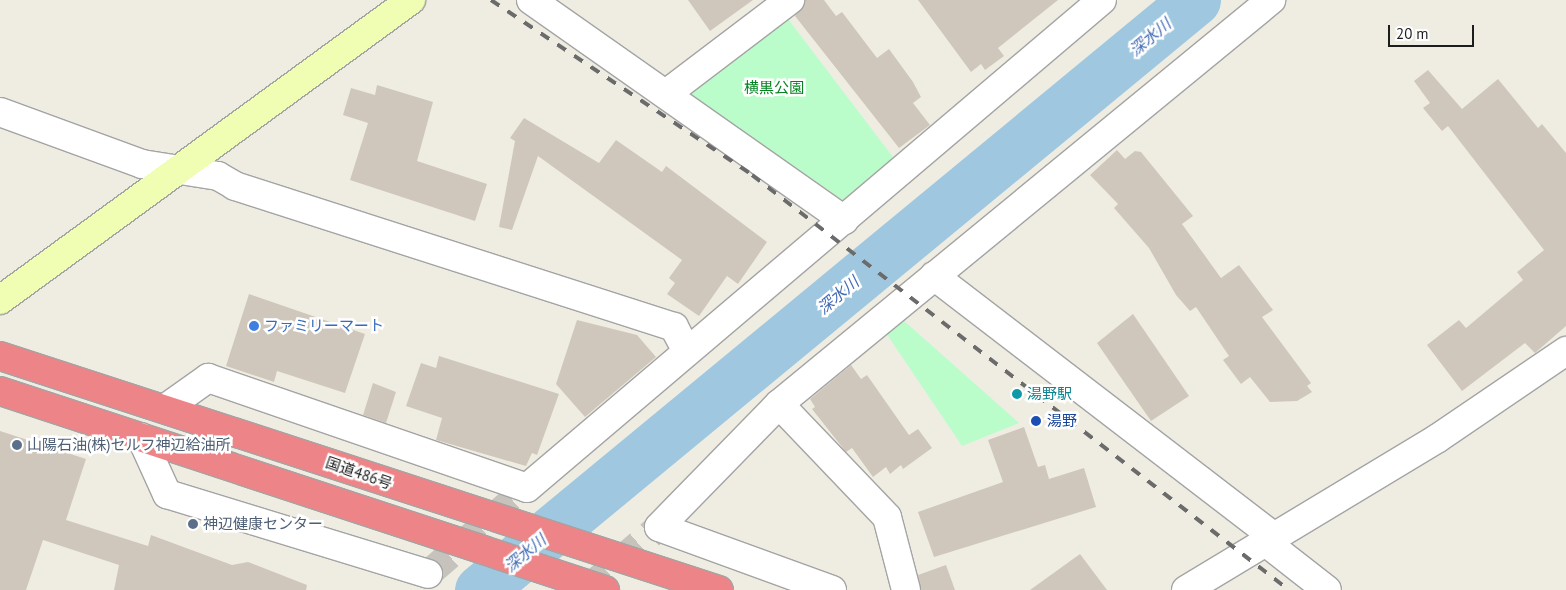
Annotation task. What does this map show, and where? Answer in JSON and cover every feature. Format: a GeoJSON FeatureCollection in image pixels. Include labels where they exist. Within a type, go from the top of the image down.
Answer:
{"type":"FeatureCollection","features":[{"type":"Feature","properties":{"kind":"highway","name":"国道486号"},"geometry":{"type":"LineString","coordinates":[[0,356],[166,408],[508,523],[604,551],[719,590]]}},
{"type":"Feature","properties":{"kind":"highway"},"geometry":{"type":"LineString","coordinates":[[0,391],[605,590]]}},
{"type":"Feature","properties":{"kind":"street"},"geometry":{"type":"LineString","coordinates":[[0,300],[411,0]]}},
{"type":"Feature","properties":{"kind":"street"},"geometry":{"type":"LineString","coordinates":[[531,0],[844,220]]}},
{"type":"Feature","properties":{"kind":"street"},"geometry":{"type":"LineString","coordinates":[[666,94],[790,0]]}},
{"type":"Feature","properties":{"kind":"street"},"geometry":{"type":"LineString","coordinates":[[166,408],[208,378],[528,488],[1102,0]]}},
{"type":"Feature","properties":{"kind":"street"},"geometry":{"type":"LineString","coordinates":[[832,590],[659,527],[779,404],[1271,0]]}},
{"type":"Feature","properties":{"kind":"street"},"geometry":{"type":"LineString","coordinates":[[0,112],[142,164],[218,176],[235,186],[674,327],[687,351]]}},
{"type":"Feature","properties":{"kind":"street"},"geometry":{"type":"LineString","coordinates":[[934,276],[1268,538],[1327,590]]}},
{"type":"Feature","properties":{"kind":"street"},"geometry":{"type":"LineString","coordinates":[[1186,590],[1268,538],[1438,438],[1566,351]]}},
{"type":"Feature","properties":{"kind":"street"},"geometry":{"type":"LineString","coordinates":[[779,404],[887,517],[906,590]]}},
{"type":"Feature","properties":{"kind":"street"},"geometry":{"type":"LineString","coordinates":[[141,437],[167,494],[428,574],[408,590]]}},
{"type":"Feature","properties":{"kind":"green space","name":"横黒公園"},"geometry":{"type":"Polygon","coordinates":[[[785,15],[896,161],[847,203],[691,95],[695,77],[785,15]]]}},
{"type":"Feature","properties":{"kind":"green space"},"geometry":{"type":"Polygon","coordinates":[[[902,319],[1019,423],[962,446],[886,333],[902,319]]]}},
{"type":"Feature","properties":{"kind":"building"},"geometry":{"type":"Polygon","coordinates":[[[688,0],[753,0],[710,31],[688,0]]]}},
{"type":"Feature","properties":{"kind":"building"},"geometry":{"type":"Polygon","coordinates":[[[805,0],[824,0],[836,16],[842,12],[877,58],[889,49],[913,82],[921,97],[913,103],[930,125],[899,148],[795,16],[805,0]]]}},
{"type":"Feature","properties":{"kind":"building"},"geometry":{"type":"Polygon","coordinates":[[[918,0],[1058,0],[998,48],[1004,56],[985,70],[981,64],[971,72],[918,0]]]}},
{"type":"Feature","properties":{"kind":"building"},"geometry":{"type":"Polygon","coordinates":[[[1428,70],[1462,109],[1498,79],[1538,128],[1542,124],[1566,153],[1566,326],[1535,353],[1525,343],[1462,391],[1427,345],[1459,320],[1466,328],[1523,280],[1517,272],[1544,250],[1448,126],[1442,131],[1423,108],[1430,103],[1414,81],[1428,70]]]}},
{"type":"Feature","properties":{"kind":"building"},"geometry":{"type":"Polygon","coordinates":[[[377,85],[433,102],[417,161],[487,184],[475,221],[350,180],[368,123],[343,115],[351,88],[375,95],[377,85]]]}},
{"type":"Feature","properties":{"kind":"building"},"geometry":{"type":"Polygon","coordinates":[[[524,118],[599,163],[616,140],[662,172],[666,166],[767,242],[738,284],[727,276],[699,316],[667,294],[675,283],[669,278],[682,260],[538,156],[512,230],[499,227],[515,141],[510,138],[524,118]]]}},
{"type":"Feature","properties":{"kind":"building"},"geometry":{"type":"Polygon","coordinates":[[[1117,150],[1125,159],[1135,151],[1141,152],[1193,216],[1182,224],[1221,278],[1239,265],[1273,310],[1262,317],[1311,383],[1307,386],[1312,392],[1297,401],[1270,402],[1250,377],[1241,384],[1223,360],[1229,356],[1196,307],[1190,311],[1176,295],[1149,248],[1114,208],[1118,204],[1090,175],[1117,150]]]}},
{"type":"Feature","properties":{"kind":"building"},"geometry":{"type":"Polygon","coordinates":[[[249,294],[365,334],[345,393],[277,371],[274,382],[226,366],[249,294]]]}},
{"type":"Feature","properties":{"kind":"building"},"geometry":{"type":"Polygon","coordinates":[[[1133,314],[1189,396],[1151,421],[1097,343],[1133,314]]]}},
{"type":"Feature","properties":{"kind":"building"},"geometry":{"type":"Polygon","coordinates":[[[577,320],[637,335],[656,357],[585,417],[556,384],[577,320]]]}},
{"type":"Feature","properties":{"kind":"building"},"geometry":{"type":"Polygon","coordinates":[[[439,356],[559,394],[537,455],[532,453],[526,466],[436,440],[442,418],[406,406],[421,363],[436,368],[439,356]]]}},
{"type":"Feature","properties":{"kind":"building"},"geometry":{"type":"Polygon","coordinates":[[[851,365],[861,379],[867,375],[909,435],[918,429],[932,448],[903,469],[901,465],[890,474],[886,467],[873,477],[852,448],[846,452],[812,409],[815,407],[810,399],[851,365]]]}},
{"type":"Feature","properties":{"kind":"building"},"geometry":{"type":"Polygon","coordinates":[[[373,383],[396,392],[386,423],[363,415],[373,383]]]}},
{"type":"Feature","properties":{"kind":"building"},"geometry":{"type":"Polygon","coordinates":[[[1024,427],[1038,467],[1045,465],[1049,479],[1084,468],[1096,507],[934,557],[918,512],[1003,482],[988,440],[1024,427]]]}},
{"type":"Feature","properties":{"kind":"building"},"geometry":{"type":"Polygon","coordinates":[[[0,431],[86,459],[66,520],[148,546],[151,535],[232,565],[248,562],[307,585],[306,590],[114,590],[119,565],[43,540],[26,590],[0,590],[0,431]]]}},
{"type":"Feature","properties":{"kind":"building"},"geometry":{"type":"Polygon","coordinates":[[[1080,554],[1107,590],[1030,590],[1080,554]]]}},
{"type":"Feature","properties":{"kind":"building"},"geometry":{"type":"Polygon","coordinates":[[[946,565],[955,590],[921,590],[918,575],[946,565]]]}},
{"type":"Feature","properties":{"kind":"waterway","name":"深水川"},"geometry":{"type":"LineString","coordinates":[[480,590],[1195,0]]}},
{"type":"Feature","properties":{"kind":"tunnel"},"geometry":{"type":"LineString","coordinates":[[428,574],[527,488]]}},
{"type":"Feature","properties":{"kind":"tunnel"},"geometry":{"type":"LineString","coordinates":[[586,590],[659,527]]}},
{"type":"Feature","properties":{"kind":"railway"},"geometry":{"type":"LineString","coordinates":[[491,0],[752,175],[1289,590]]}},
{"type":"Feature","properties":{"kind":"place","name":"ファミリーマート"},"geometry":{"type":"Point","coordinates":[254,326]}},
{"type":"Feature","properties":{"kind":"place","name":"湯野駅"},"geometry":{"type":"Point","coordinates":[1017,394]}},
{"type":"Feature","properties":{"kind":"place","name":"湯野"},"geometry":{"type":"Point","coordinates":[1036,421]}},
{"type":"Feature","properties":{"kind":"place","name":"山陽石油(株)セルフ神辺給油所"},"geometry":{"type":"Point","coordinates":[17,445]}},
{"type":"Feature","properties":{"kind":"place","name":"神辺健康センター"},"geometry":{"type":"Point","coordinates":[193,524]}}]}
